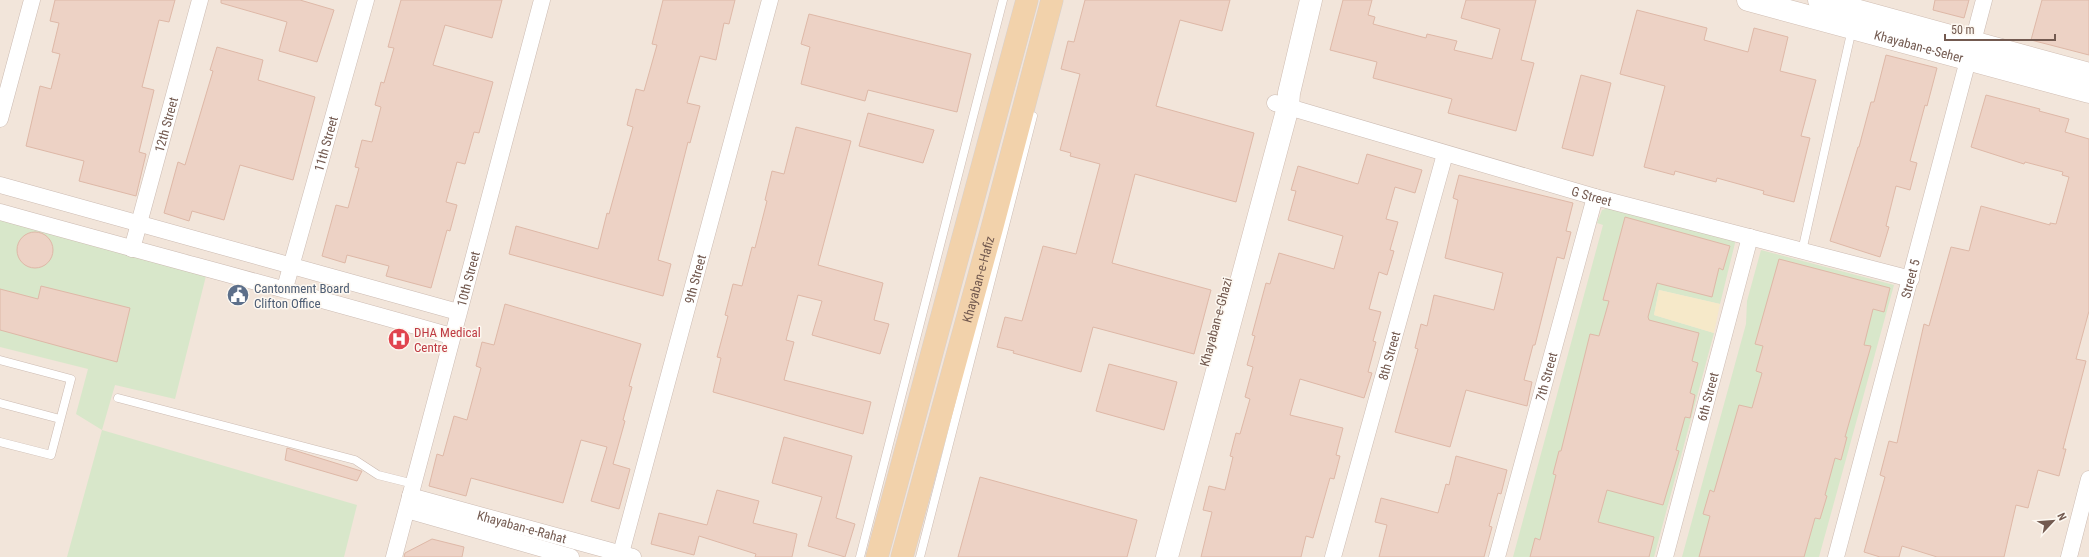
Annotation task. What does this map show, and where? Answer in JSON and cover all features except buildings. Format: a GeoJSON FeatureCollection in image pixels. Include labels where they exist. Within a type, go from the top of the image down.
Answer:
{"type":"FeatureCollection","features":[{"type":"Feature","properties":{"kind":"main road","name":"Khayaban-e-Hafiz"},"geometry":{"type":"LineString","coordinates":[[877,557],[1027,0]]}},
{"type":"Feature","properties":{"kind":"main road","name":"Khayaban-e-Hafiz"},"geometry":{"type":"LineString","coordinates":[[902,557],[992,228],[1052,0]]}},
{"type":"Feature","properties":{"kind":"main road"},"geometry":{"type":"LineString","coordinates":[[968,221],[992,228]]}},
{"type":"Feature","properties":{"kind":"street"},"geometry":{"type":"LineString","coordinates":[[0,119],[32,0]]}},
{"type":"Feature","properties":{"kind":"street","name":"12th Street"},"geometry":{"type":"LineString","coordinates":[[132,249],[200,0]]}},
{"type":"Feature","properties":{"kind":"street","name":"11th Street"},"geometry":{"type":"LineString","coordinates":[[285,288],[366,0]]}},
{"type":"Feature","properties":{"kind":"street","name":"10th Street"},"geometry":{"type":"LineString","coordinates":[[394,557],[451,336],[542,0]]}},
{"type":"Feature","properties":{"kind":"street","name":"9th Street"},"geometry":{"type":"LineString","coordinates":[[624,556],[770,0]]}},
{"type":"Feature","properties":{"kind":"street","name":"Khayaban-e-Ghazi"},"geometry":{"type":"LineString","coordinates":[[1166,557],[1311,0]]}},
{"type":"Feature","properties":{"kind":"street","name":"Khayaban-e-Seher"},"geometry":{"type":"LineString","coordinates":[[1748,0],[1852,29],[2089,74]]}},
{"type":"Feature","properties":{"kind":"street","name":"Khayaban-e-Seher"},"geometry":{"type":"LineString","coordinates":[[1819,0],[2089,92]]}},
{"type":"Feature","properties":{"kind":"street","name":"Street 5"},"geometry":{"type":"LineString","coordinates":[[1836,557],[1911,279],[1969,51],[1984,0]]}},
{"type":"Feature","properties":{"kind":"street","name":"Khayaban-e-Ghazi"},"geometry":{"type":"LineString","coordinates":[[1152,557],[1284,101]]}},
{"type":"Feature","properties":{"kind":"street","name":"G Street"},"geometry":{"type":"LineString","coordinates":[[1284,101],[1445,154],[1595,197],[1911,279]]}},
{"type":"Feature","properties":{"kind":"street","name":"8th Street"},"geometry":{"type":"LineString","coordinates":[[1332,557],[1445,154]]}},
{"type":"Feature","properties":{"kind":"street"},"geometry":{"type":"LineString","coordinates":[[0,185],[139,222],[458,312]]}},
{"type":"Feature","properties":{"kind":"street","name":"7th Street"},"geometry":{"type":"LineString","coordinates":[[1497,557],[1595,197]]}},
{"type":"Feature","properties":{"kind":"street"},"geometry":{"type":"LineString","coordinates":[[0,212],[132,249],[285,288],[451,336]]}},
{"type":"Feature","properties":{"kind":"street","name":"6th Street"},"geometry":{"type":"LineString","coordinates":[[1665,557],[1750,237]]}},
{"type":"Feature","properties":{"kind":"street"},"geometry":{"type":"LineString","coordinates":[[2068,557],[2089,479]]}},
{"type":"Feature","properties":{"kind":"street","name":"Khayaban-e-Rahat"},"geometry":{"type":"LineString","coordinates":[[410,497],[624,556]]}},
{"type":"Feature","properties":{"kind":"street","name":"Khayaban-e-Rahat"},"geometry":{"type":"LineString","coordinates":[[410,497],[571,557]]}},
{"type":"Feature","properties":{"kind":"lane"},"geometry":{"type":"LineString","coordinates":[[860,557],[1003,0]]}},
{"type":"Feature","properties":{"kind":"lane"},"geometry":{"type":"LineString","coordinates":[[1802,251],[1852,29]]}},
{"type":"Feature","properties":{"kind":"lane"},"geometry":{"type":"LineString","coordinates":[[920,557],[1033,116]]}},
{"type":"Feature","properties":{"kind":"lane"},"geometry":{"type":"LineString","coordinates":[[0,360],[71,379],[51,456],[0,442]]}},
{"type":"Feature","properties":{"kind":"lane"},"geometry":{"type":"LineString","coordinates":[[118,398],[355,460],[410,497]]}},
{"type":"Feature","properties":{"kind":"lane"},"geometry":{"type":"LineString","coordinates":[[0,403],[60,419]]}},
{"type":"Feature","properties":{"kind":"shaded area"},"geometry":{"type":"Polygon","coordinates":[[[0,0],[2089,0],[2089,557],[0,557],[0,0]]]}},
{"type":"Feature","properties":{"kind":"green space"},"geometry":{"type":"Polygon","coordinates":[[[1614,207],[1736,239],[1720,304],[1659,290],[1654,315],[1714,333],[1654,557],[1513,557],[1603,225],[1597,223],[1602,210],[1614,207]]]}},
{"type":"Feature","properties":{"kind":"green space"},"geometry":{"type":"Polygon","coordinates":[[[0,217],[206,276],[175,399],[115,385],[102,430],[76,414],[88,369],[0,347],[0,217]]]}},
{"type":"Feature","properties":{"kind":"green space"},"geometry":{"type":"Polygon","coordinates":[[[1761,250],[1894,285],[1819,557],[1682,557],[1746,324],[1747,301],[1761,250]]]}},
{"type":"Feature","properties":{"kind":"green space"},"geometry":{"type":"Polygon","coordinates":[[[102,430],[357,505],[344,557],[67,557],[102,430]]]}},
{"type":"Feature","properties":{"kind":"sand"},"geometry":{"type":"Polygon","coordinates":[[[1659,290],[1720,304],[1714,333],[1654,315],[1659,290]]]}},
{"type":"Feature","properties":{"kind":"place","name":"Cantonment Board Clifton Office"},"geometry":{"type":"Point","coordinates":[238,295]}},
{"type":"Feature","properties":{"kind":"place","name":"DHA Medical Centre"},"geometry":{"type":"Point","coordinates":[399,339]}}]}
